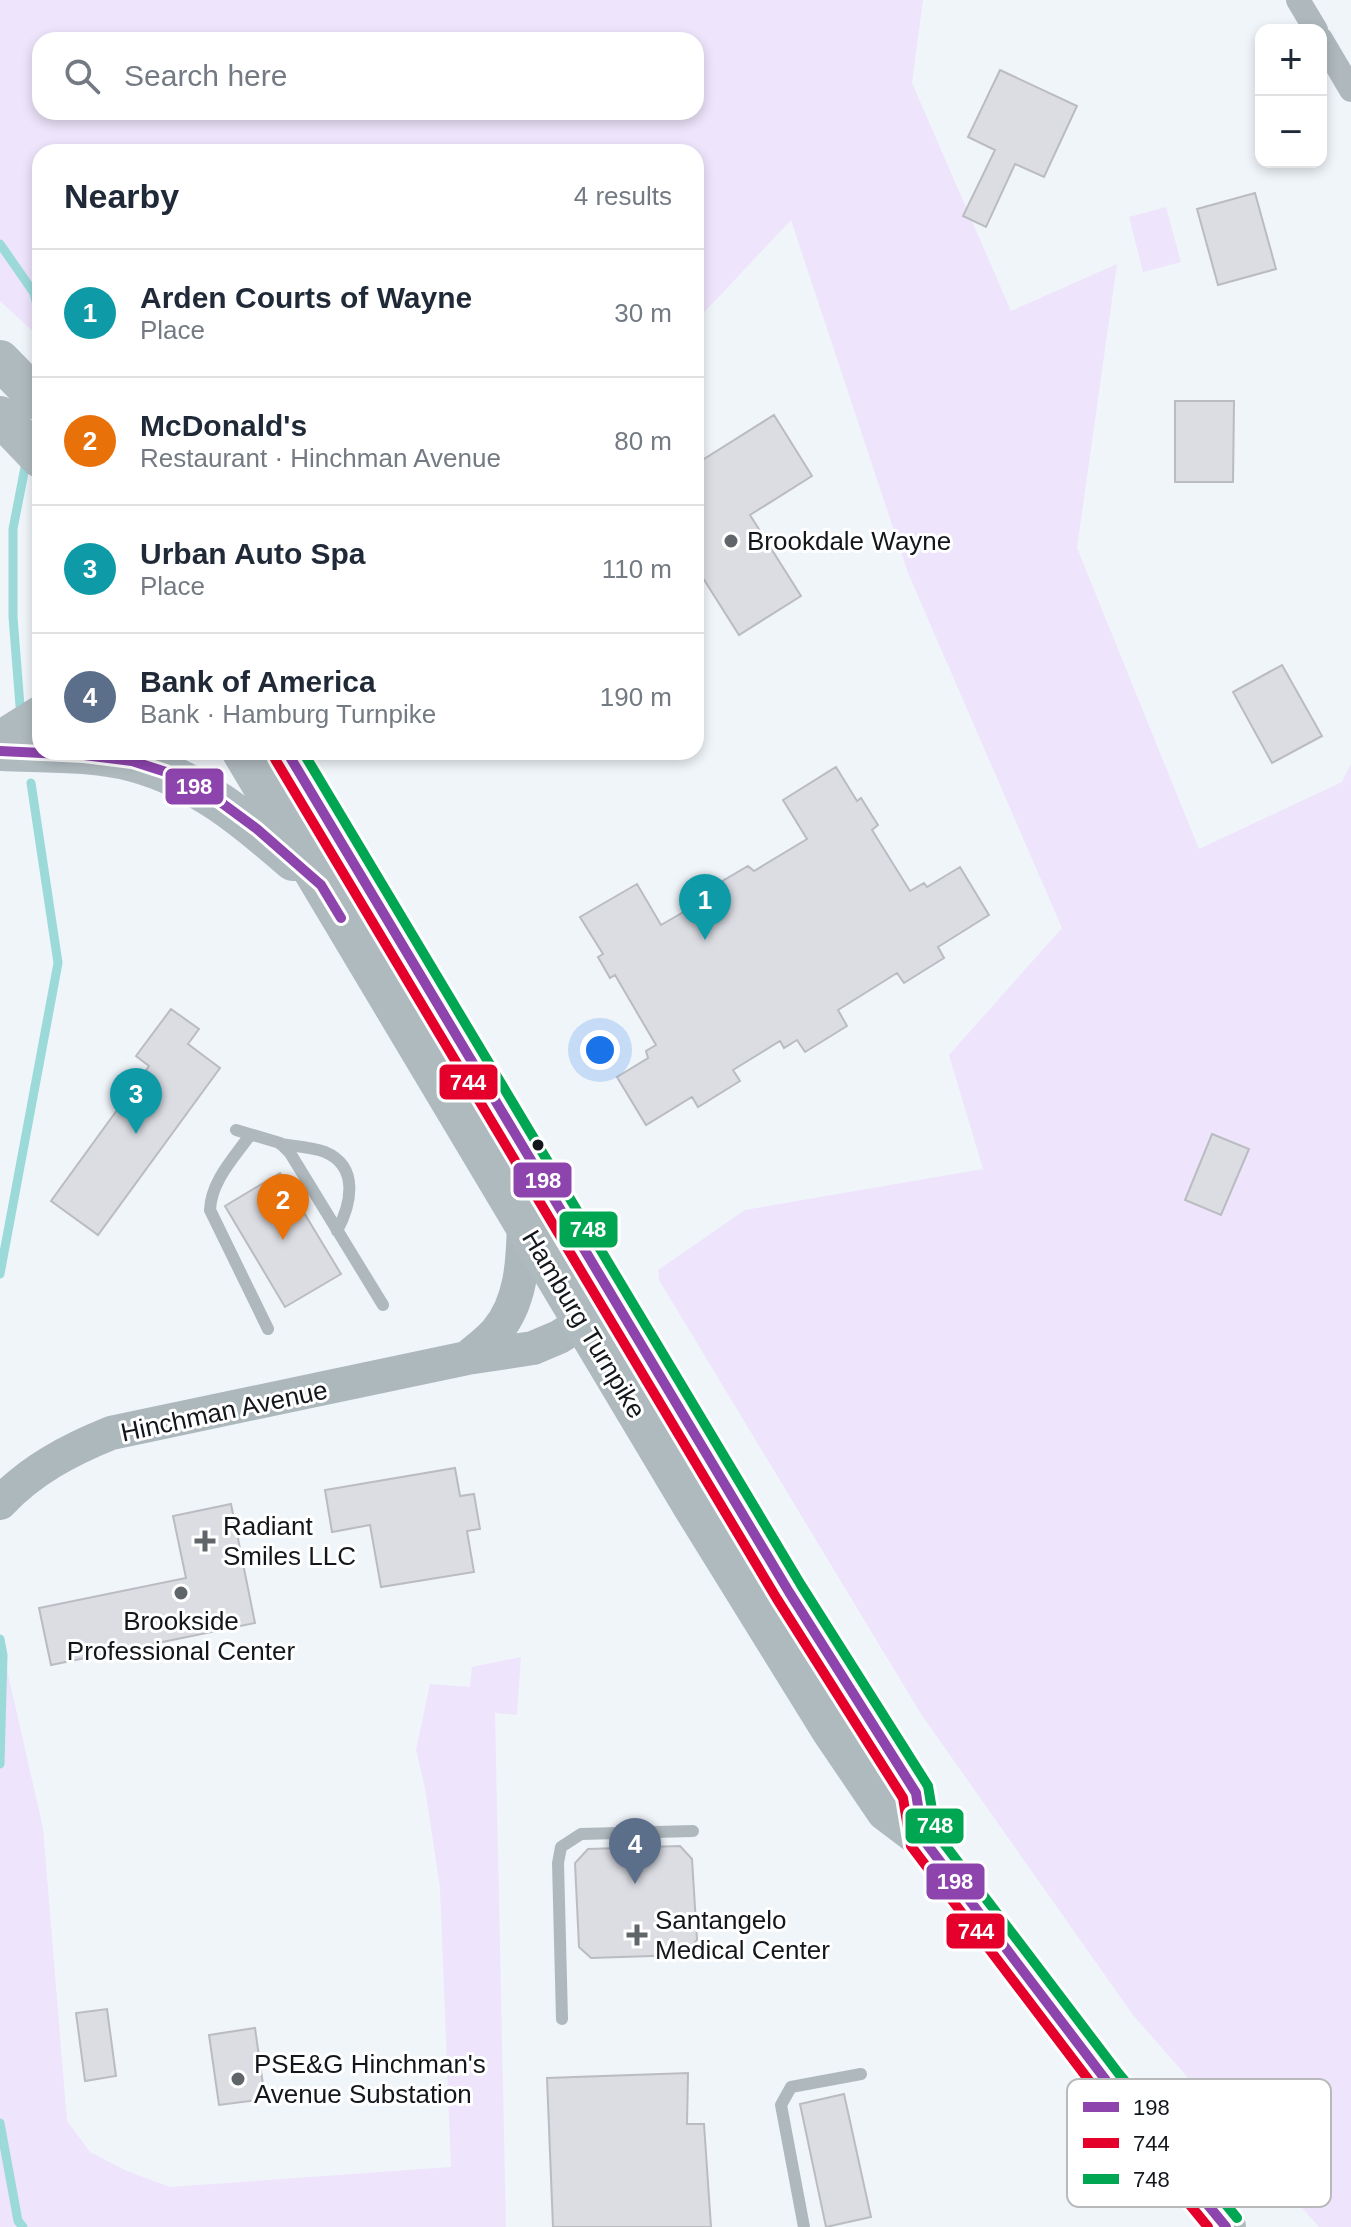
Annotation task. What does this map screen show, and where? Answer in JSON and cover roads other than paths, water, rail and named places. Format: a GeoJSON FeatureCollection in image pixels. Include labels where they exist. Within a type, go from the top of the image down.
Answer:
{"type":"FeatureCollection","features":[{"type":"Feature","properties":{"kind":"main road"},"geometry":{"type":"LineString","coordinates":[[0,741],[32,721]]}},
{"type":"Feature","properties":{"kind":"main road"},"geometry":{"type":"LineString","coordinates":[[0,751],[32,753]]}},
{"type":"Feature","properties":{"kind":"main road"},"geometry":{"type":"LineString","coordinates":[[124,760],[166,772],[211,795],[257,829],[321,885]]}},
{"type":"Feature","properties":{"kind":"main road","name":"Hamburg Turnpike"},"geometry":{"type":"LineString","coordinates":[[247,760],[693,1507],[843,1749],[886,1811],[923,1839]]}},
{"type":"Feature","properties":{"kind":"main road"},"geometry":{"type":"LineString","coordinates":[[292,760],[789,1592],[916,1793],[923,1839],[1105,2079]]}},
{"type":"Feature","properties":{"kind":"main road"},"geometry":{"type":"LineString","coordinates":[[1210,2207],[1226,2227]]}},
{"type":"Feature","properties":{"kind":"street"},"geometry":{"type":"LineString","coordinates":[[1298,0],[1312,24]]}},
{"type":"Feature","properties":{"kind":"street"},"geometry":{"type":"LineString","coordinates":[[1327,49],[1351,90]]}},
{"type":"Feature","properties":{"kind":"street"},"geometry":{"type":"LineString","coordinates":[[467,1358],[497,1331],[510,1308],[523,1268],[524,1223]]}},
{"type":"Feature","properties":{"kind":"street","name":"Hinchman Avenue"},"geometry":{"type":"LineString","coordinates":[[0,1503],[34,1472],[72,1449],[111,1433],[467,1358],[533,1348],[583,1322],[611,1294]]}},
{"type":"Feature","properties":{"kind":"lane"},"geometry":{"type":"LineString","coordinates":[[236,1130],[325,1152],[338,1161],[350,1184],[351,1199],[337,1231]]}},
{"type":"Feature","properties":{"kind":"lane"},"geometry":{"type":"LineString","coordinates":[[250,1135],[216,1183],[210,1195],[210,1210],[268,1329]]}},
{"type":"Feature","properties":{"kind":"lane"},"geometry":{"type":"LineString","coordinates":[[280,1143],[290,1153],[383,1305]]}},
{"type":"Feature","properties":{"kind":"lane"},"geometry":{"type":"LineString","coordinates":[[562,2019],[558,1863],[561,1847],[581,1834],[693,1831]]}},
{"type":"Feature","properties":{"kind":"lane"},"geometry":{"type":"LineString","coordinates":[[804,2227],[781,2105],[791,2087],[861,2074]]}},
{"type":"Feature","properties":{"kind":"waterway"},"geometry":{"type":"LineString","coordinates":[[0,244],[32,290]]}},
{"type":"Feature","properties":{"kind":"waterway"},"geometry":{"type":"LineString","coordinates":[[20,706],[13,617],[13,529],[26,462]]}},
{"type":"Feature","properties":{"kind":"waterway"},"geometry":{"type":"LineString","coordinates":[[0,1274],[58,963],[31,783]]}},
{"type":"Feature","properties":{"kind":"waterway"},"geometry":{"type":"LineString","coordinates":[[0,1639],[3,1655],[0,1764]]}},
{"type":"Feature","properties":{"kind":"waterway"},"geometry":{"type":"LineString","coordinates":[[0,2123],[18,2221],[23,2227]]}},
{"type":"Feature","properties":{"kind":"place","name":"Brookdale Wayne"},"geometry":{"type":"Point","coordinates":[731,541]}},
{"type":"Feature","properties":{"kind":"place","name":"Arden Courts of Wayne"},"geometry":{"type":"Point","coordinates":[705,940]}},
{"type":"Feature","properties":{"kind":"place","name":"Urban Auto Spa"},"geometry":{"type":"Point","coordinates":[136,1134]}},
{"type":"Feature","properties":{"kind":"place","name":"McDonald's"},"geometry":{"type":"Point","coordinates":[283,1240]}},
{"type":"Feature","properties":{"kind":"place","name":"Radiant Smiles LLC"},"geometry":{"type":"Point","coordinates":[205,1541]}},
{"type":"Feature","properties":{"kind":"place","name":"Brookside Professional Center"},"geometry":{"type":"Point","coordinates":[181,1593]}},
{"type":"Feature","properties":{"kind":"place","name":"Bank of America"},"geometry":{"type":"Point","coordinates":[635,1884]}},
{"type":"Feature","properties":{"kind":"place","name":"Santangelo Medical Center"},"geometry":{"type":"Point","coordinates":[637,1935]}},
{"type":"Feature","properties":{"kind":"place","name":"PSE&G Hinchman's Avenue Substation"},"geometry":{"type":"Point","coordinates":[238,2079]}}]}
